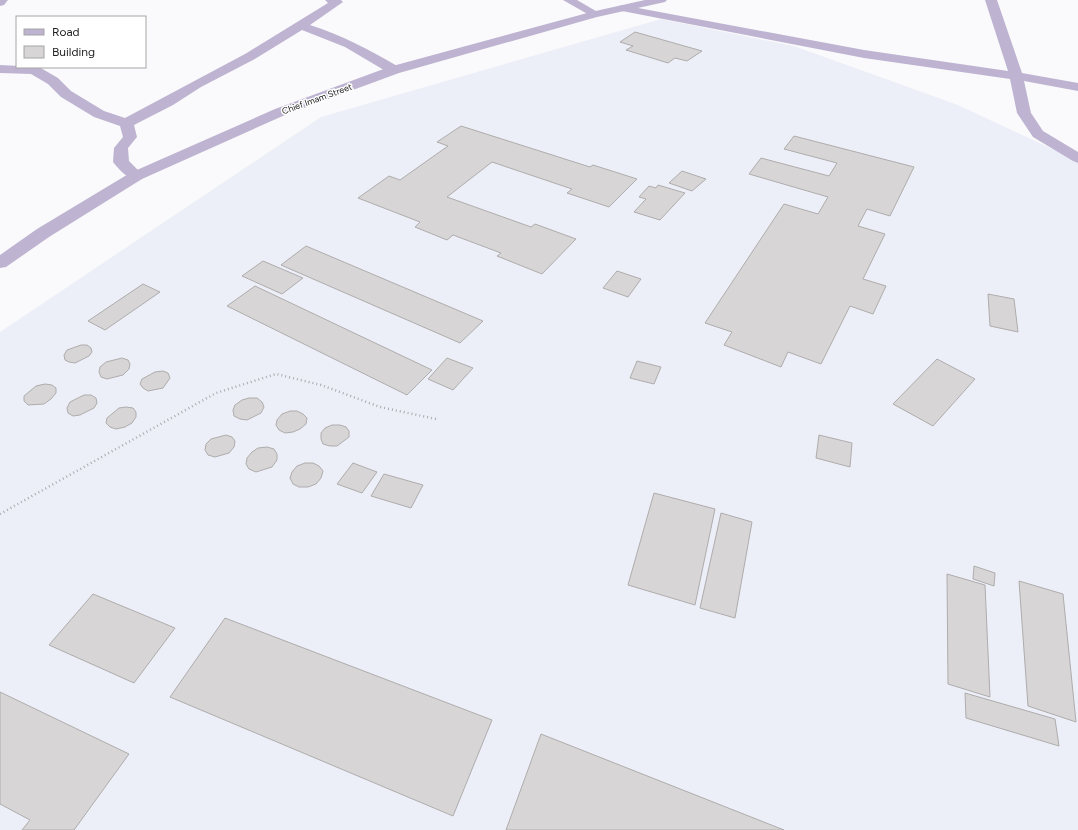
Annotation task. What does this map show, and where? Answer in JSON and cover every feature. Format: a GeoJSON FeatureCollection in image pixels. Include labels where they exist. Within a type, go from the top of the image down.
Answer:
{"type":"FeatureCollection","features":[{"type":"Feature","properties":{"kind":"street"},"geometry":{"type":"LineString","coordinates":[[0,69],[34,70],[53,82],[66,94],[99,114],[126,123],[168,102],[196,84],[302,26],[336,2],[331,0]]}},
{"type":"Feature","properties":{"kind":"street"},"geometry":{"type":"LineString","coordinates":[[569,0],[595,14]]}},
{"type":"Feature","properties":{"kind":"street","name":"Chief Imam Street"},"geometry":{"type":"LineString","coordinates":[[0,262],[43,233],[136,176],[280,112],[394,70],[595,14],[661,0]]}},
{"type":"Feature","properties":{"kind":"street"},"geometry":{"type":"LineString","coordinates":[[991,0],[1016,76],[1024,113],[1038,134],[1078,158]]}},
{"type":"Feature","properties":{"kind":"street"},"geometry":{"type":"LineString","coordinates":[[622,8],[864,54],[1016,76],[1078,87]]}},
{"type":"Feature","properties":{"kind":"street"},"geometry":{"type":"LineString","coordinates":[[302,26],[341,40],[363,50],[394,70]]}},
{"type":"Feature","properties":{"kind":"street"},"geometry":{"type":"LineString","coordinates":[[126,123],[130,137],[121,148],[121,162],[136,176]]}},
{"type":"Feature","properties":{"kind":"path"},"geometry":{"type":"LineString","coordinates":[[0,514],[17,506],[216,394],[276,374],[321,385],[380,407],[436,419]]}},
{"type":"Feature","properties":{"kind":"shaded area"},"geometry":{"type":"Polygon","coordinates":[[[661,19],[794,46],[958,105],[1078,161],[1078,830],[0,830],[0,332],[321,117],[661,19]]]}},
{"type":"Feature","properties":{"kind":"building"},"geometry":{"type":"Polygon","coordinates":[[[635,32],[702,51],[687,61],[675,58],[668,63],[626,50],[633,46],[620,42],[635,32]]]}},
{"type":"Feature","properties":{"kind":"building"},"geometry":{"type":"Polygon","coordinates":[[[461,126],[590,167],[593,165],[637,179],[609,207],[567,193],[572,189],[492,162],[447,197],[531,227],[535,224],[576,239],[542,274],[497,256],[501,253],[453,235],[447,240],[415,227],[420,222],[358,198],[389,176],[400,180],[448,146],[437,142],[461,126]]]}},
{"type":"Feature","properties":{"kind":"building"},"geometry":{"type":"Polygon","coordinates":[[[794,136],[914,167],[890,216],[867,209],[858,226],[885,234],[863,279],[886,286],[873,314],[850,306],[821,364],[788,352],[781,367],[724,345],[732,332],[705,323],[784,204],[818,214],[828,197],[749,174],[761,158],[829,176],[837,163],[784,149],[794,136]]]}},
{"type":"Feature","properties":{"kind":"building"},"geometry":{"type":"Polygon","coordinates":[[[682,171],[706,179],[692,191],[669,183],[682,171]]]}},
{"type":"Feature","properties":{"kind":"building"},"geometry":{"type":"Polygon","coordinates":[[[658,185],[685,193],[660,220],[634,212],[646,199],[639,197],[649,186],[656,188],[658,185]]]}},
{"type":"Feature","properties":{"kind":"building"},"geometry":{"type":"Polygon","coordinates":[[[306,246],[483,321],[460,343],[281,265],[306,246]]]}},
{"type":"Feature","properties":{"kind":"building"},"geometry":{"type":"Polygon","coordinates":[[[263,261],[303,278],[282,294],[242,276],[263,261]]]}},
{"type":"Feature","properties":{"kind":"building"},"geometry":{"type":"Polygon","coordinates":[[[617,271],[641,279],[628,297],[603,288],[617,271]]]}},
{"type":"Feature","properties":{"kind":"building"},"geometry":{"type":"Polygon","coordinates":[[[143,284],[160,292],[105,330],[88,321],[143,284]]]}},
{"type":"Feature","properties":{"kind":"building"},"geometry":{"type":"Polygon","coordinates":[[[255,286],[432,370],[407,395],[227,306],[255,286]]]}},
{"type":"Feature","properties":{"kind":"building"},"geometry":{"type":"Polygon","coordinates":[[[988,294],[1014,299],[1018,332],[990,326],[988,294]]]}},
{"type":"Feature","properties":{"kind":"building"},"geometry":{"type":"Polygon","coordinates":[[[81,345],[87,345],[91,348],[92,352],[89,356],[75,363],[65,360],[64,355],[67,350],[81,345]]]}},
{"type":"Feature","properties":{"kind":"building"},"geometry":{"type":"Polygon","coordinates":[[[122,358],[128,360],[130,364],[129,369],[123,375],[107,379],[101,377],[99,372],[100,367],[106,362],[122,358]]]}},
{"type":"Feature","properties":{"kind":"building"},"geometry":{"type":"Polygon","coordinates":[[[447,358],[473,368],[453,390],[428,379],[447,358]]]}},
{"type":"Feature","properties":{"kind":"building"},"geometry":{"type":"Polygon","coordinates":[[[937,359],[975,379],[933,426],[893,404],[937,359]]]}},
{"type":"Feature","properties":{"kind":"building"},"geometry":{"type":"Polygon","coordinates":[[[637,361],[661,367],[654,384],[630,378],[637,361]]]}},
{"type":"Feature","properties":{"kind":"building"},"geometry":{"type":"Polygon","coordinates":[[[163,371],[168,373],[170,378],[163,388],[148,391],[140,384],[142,379],[155,372],[163,371]]]}},
{"type":"Feature","properties":{"kind":"building"},"geometry":{"type":"Polygon","coordinates":[[[45,384],[52,385],[56,388],[56,393],[51,399],[44,404],[28,405],[24,401],[24,396],[36,386],[45,384]]]}},
{"type":"Feature","properties":{"kind":"building"},"geometry":{"type":"Polygon","coordinates":[[[84,395],[91,395],[96,398],[97,403],[94,408],[80,415],[73,416],[68,413],[67,408],[70,402],[84,395]]]}},
{"type":"Feature","properties":{"kind":"building"},"geometry":{"type":"Polygon","coordinates":[[[257,398],[262,402],[264,407],[261,413],[247,420],[234,416],[233,410],[235,405],[242,400],[257,398]]]}},
{"type":"Feature","properties":{"kind":"building"},"geometry":{"type":"Polygon","coordinates":[[[119,408],[133,408],[136,412],[136,417],[132,423],[125,427],[116,429],[110,427],[106,423],[107,418],[119,408]]]}},
{"type":"Feature","properties":{"kind":"building"},"geometry":{"type":"Polygon","coordinates":[[[290,411],[297,411],[303,414],[307,418],[306,424],[293,432],[285,433],[279,430],[276,425],[277,420],[282,414],[290,411]]]}},
{"type":"Feature","properties":{"kind":"building"},"geometry":{"type":"Polygon","coordinates":[[[332,425],[346,427],[349,431],[349,437],[337,446],[323,444],[321,439],[321,433],[325,428],[332,425]]]}},
{"type":"Feature","properties":{"kind":"building"},"geometry":{"type":"Polygon","coordinates":[[[226,435],[232,437],[235,441],[234,447],[229,453],[215,457],[208,455],[205,450],[206,444],[211,439],[226,435]]]}},
{"type":"Feature","properties":{"kind":"building"},"geometry":{"type":"Polygon","coordinates":[[[819,435],[852,443],[850,467],[816,458],[819,435]]]}},
{"type":"Feature","properties":{"kind":"building"},"geometry":{"type":"Polygon","coordinates":[[[267,447],[274,449],[277,454],[277,460],[272,467],[256,472],[249,469],[246,464],[247,458],[258,448],[267,447]]]}},
{"type":"Feature","properties":{"kind":"building"},"geometry":{"type":"Polygon","coordinates":[[[305,463],[313,463],[319,466],[323,471],[321,478],[316,484],[308,487],[299,487],[293,484],[290,478],[292,472],[297,466],[305,463]]]}},
{"type":"Feature","properties":{"kind":"building"},"geometry":{"type":"Polygon","coordinates":[[[353,463],[377,472],[362,493],[337,484],[353,463]]]}},
{"type":"Feature","properties":{"kind":"building"},"geometry":{"type":"Polygon","coordinates":[[[384,474],[423,485],[411,508],[371,496],[384,474]]]}},
{"type":"Feature","properties":{"kind":"building"},"geometry":{"type":"Polygon","coordinates":[[[654,493],[715,509],[695,605],[628,585],[654,493]]]}},
{"type":"Feature","properties":{"kind":"building"},"geometry":{"type":"Polygon","coordinates":[[[721,513],[752,522],[735,618],[700,608],[721,513]]]}},
{"type":"Feature","properties":{"kind":"building"},"geometry":{"type":"Polygon","coordinates":[[[974,566],[995,573],[994,586],[973,579],[974,566]]]}},
{"type":"Feature","properties":{"kind":"building"},"geometry":{"type":"Polygon","coordinates":[[[947,574],[985,585],[990,697],[948,684],[947,574]]]}},
{"type":"Feature","properties":{"kind":"building"},"geometry":{"type":"Polygon","coordinates":[[[1019,581],[1063,594],[1076,722],[1028,706],[1019,581]]]}},
{"type":"Feature","properties":{"kind":"building"},"geometry":{"type":"Polygon","coordinates":[[[93,594],[175,628],[134,683],[49,645],[93,594]]]}},
{"type":"Feature","properties":{"kind":"building"},"geometry":{"type":"Polygon","coordinates":[[[225,618],[492,720],[453,816],[170,697],[225,618]]]}},
{"type":"Feature","properties":{"kind":"building"},"geometry":{"type":"Polygon","coordinates":[[[0,692],[129,754],[74,830],[22,830],[30,820],[0,804],[0,692]]]}},
{"type":"Feature","properties":{"kind":"building"},"geometry":{"type":"Polygon","coordinates":[[[965,693],[1055,719],[1059,746],[966,718],[965,693]]]}},
{"type":"Feature","properties":{"kind":"building"},"geometry":{"type":"Polygon","coordinates":[[[541,734],[784,830],[506,830],[541,734]]]}}]}
